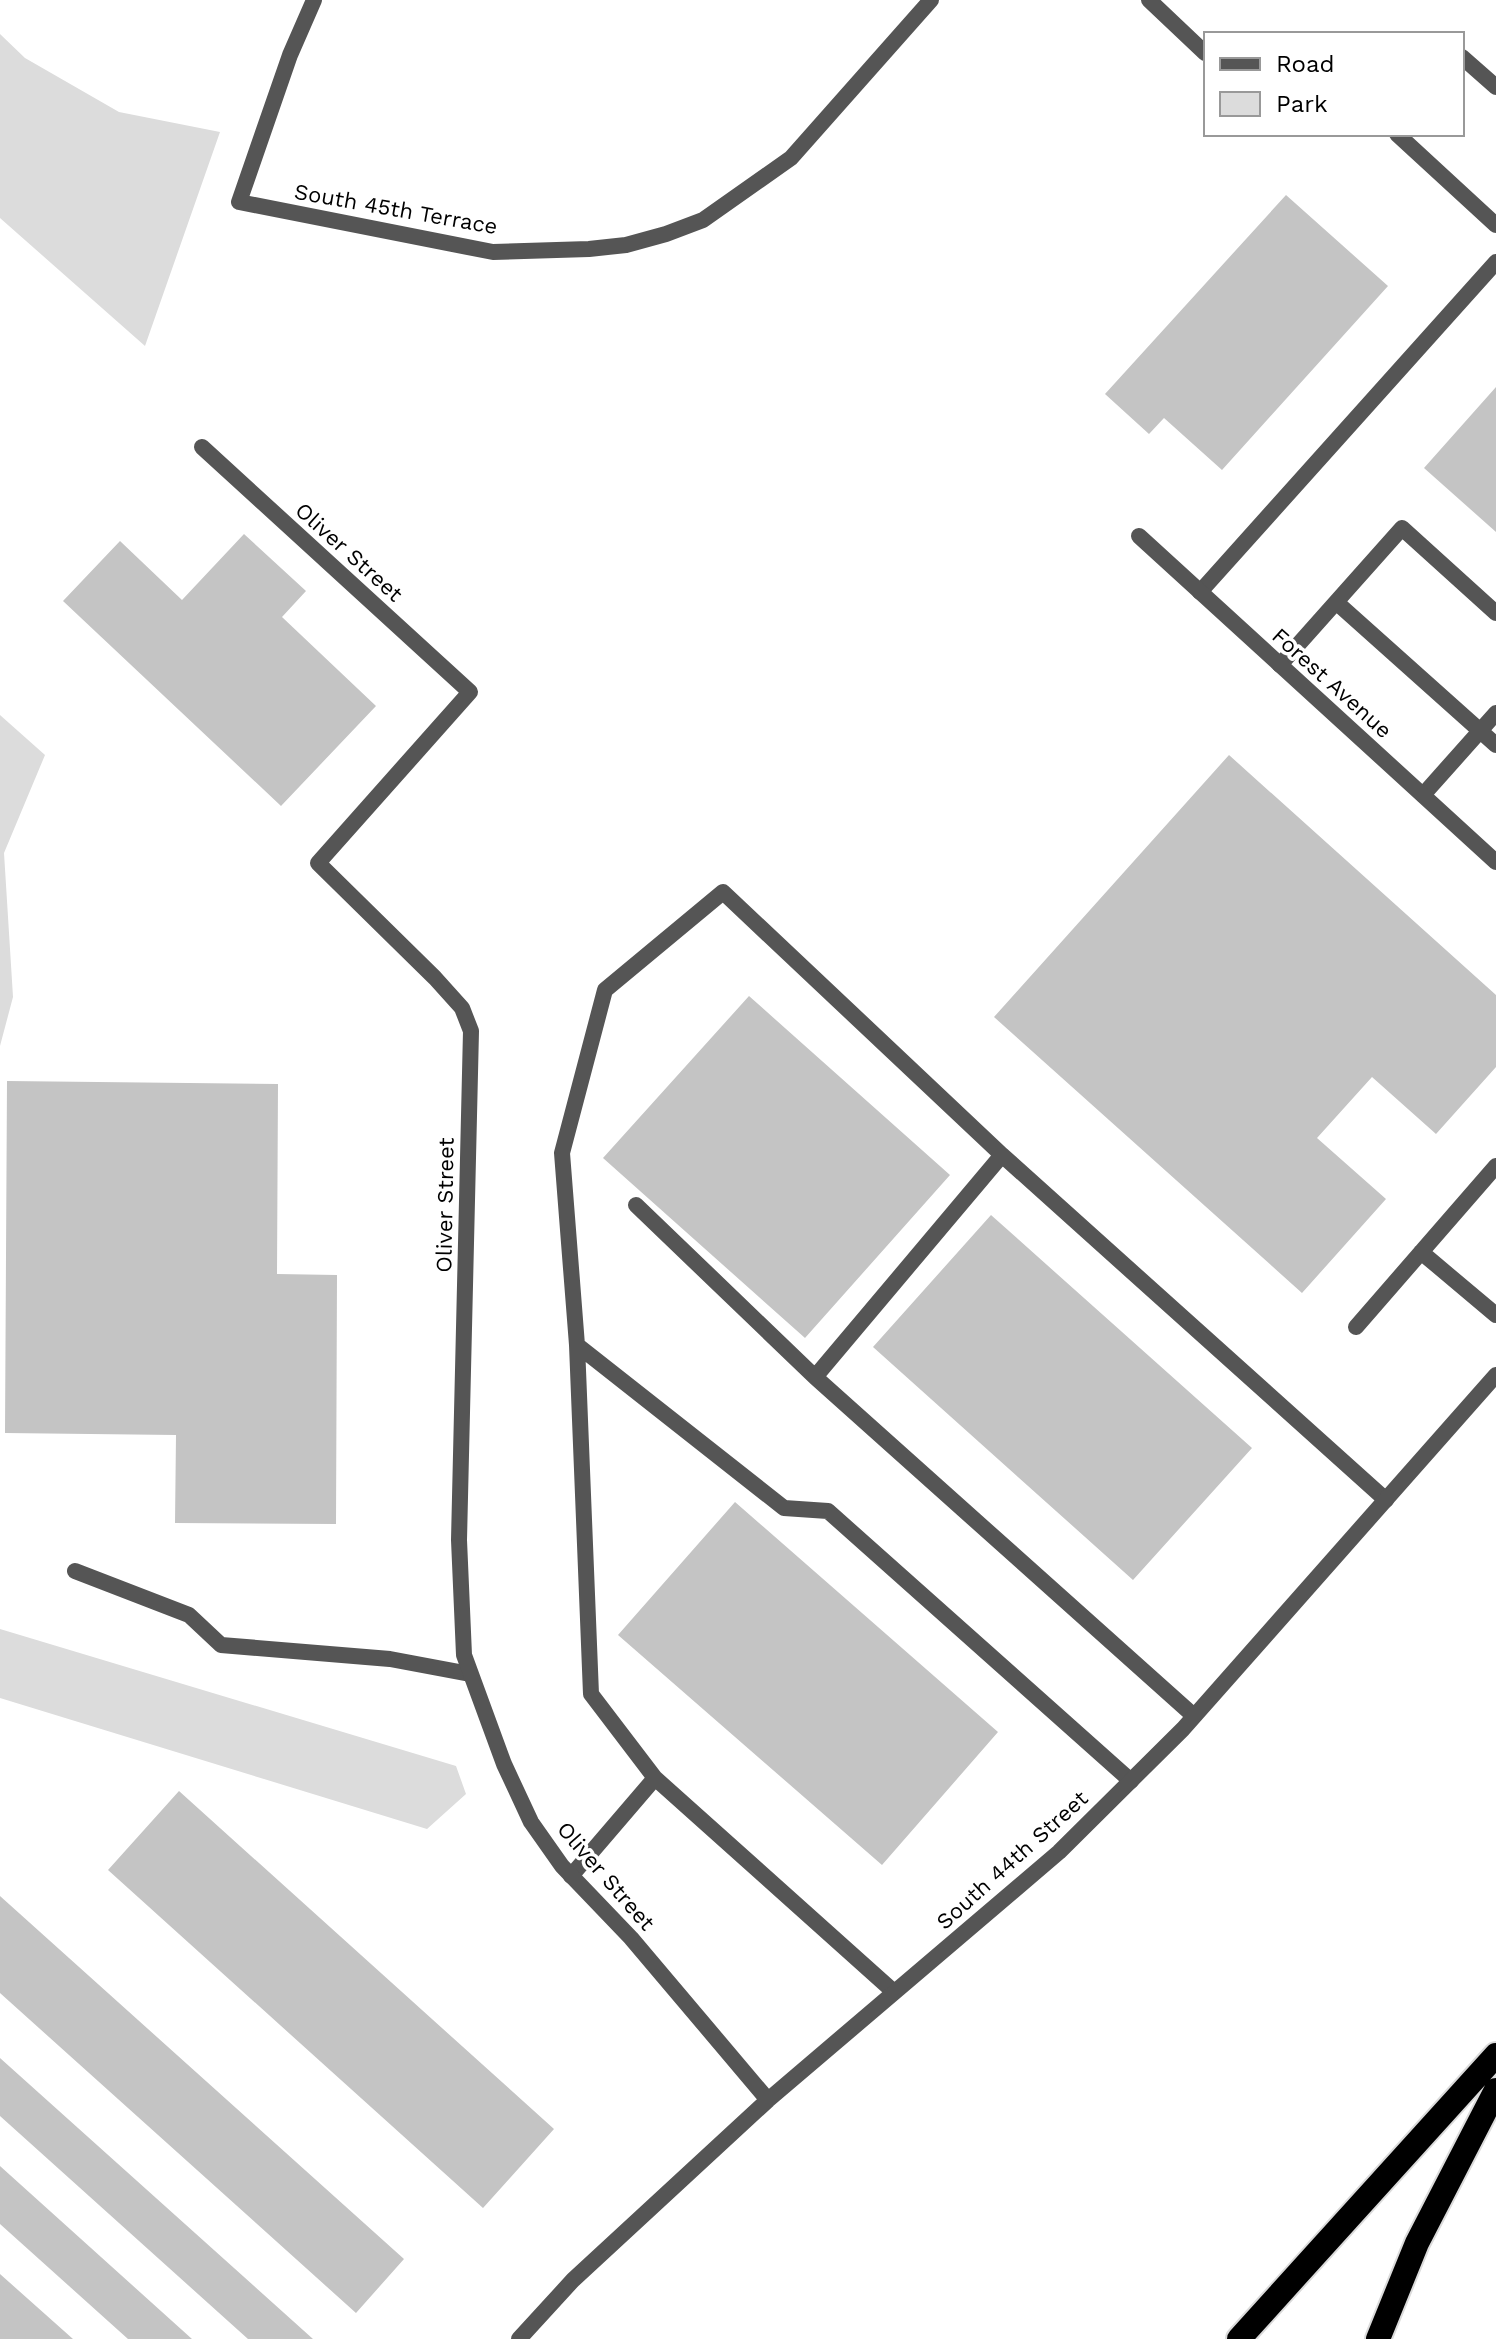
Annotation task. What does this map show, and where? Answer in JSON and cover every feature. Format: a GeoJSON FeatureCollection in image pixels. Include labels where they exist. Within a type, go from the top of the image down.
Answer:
{"type":"FeatureCollection","features":[{"type":"Feature","properties":{"kind":"highway"},"geometry":{"type":"LineString","coordinates":[[1239,2339],[1496,2055]]}},
{"type":"Feature","properties":{"kind":"highway"},"geometry":{"type":"LineString","coordinates":[[1378,2339],[1417,2243],[1496,2090]]}},
{"type":"Feature","properties":{"kind":"street","name":"South 45th Terrace"},"geometry":{"type":"LineString","coordinates":[[314,0],[290,55],[239,202],[493,252],[589,249],[666,234],[703,220],[791,158],[931,0]]}},
{"type":"Feature","properties":{"kind":"street"},"geometry":{"type":"LineString","coordinates":[[1149,0],[1204,52]]}},
{"type":"Feature","properties":{"kind":"street"},"geometry":{"type":"LineString","coordinates":[[1464,59],[1496,87]]}},
{"type":"Feature","properties":{"kind":"street"},"geometry":{"type":"LineString","coordinates":[[1399,136],[1496,225]]}},
{"type":"Feature","properties":{"kind":"street"},"geometry":{"type":"LineString","coordinates":[[1200,592],[1496,262]]}},
{"type":"Feature","properties":{"kind":"street","name":"Oliver Street"},"geometry":{"type":"LineString","coordinates":[[202,447],[470,692],[318,863],[435,978],[462,1008],[471,1031],[459,1540],[464,1655],[531,1822],[571,1876],[631,1938],[768,2100]]}},
{"type":"Feature","properties":{"kind":"street"},"geometry":{"type":"LineString","coordinates":[[1280,665],[1402,528],[1496,613]]}},
{"type":"Feature","properties":{"kind":"street","name":"Forest Avenue"},"geometry":{"type":"LineString","coordinates":[[1139,536],[1496,862]]}},
{"type":"Feature","properties":{"kind":"street"},"geometry":{"type":"LineString","coordinates":[[1336,602],[1496,745]]}},
{"type":"Feature","properties":{"kind":"street"},"geometry":{"type":"LineString","coordinates":[[1423,795],[1496,713]]}},
{"type":"Feature","properties":{"kind":"street"},"geometry":{"type":"LineString","coordinates":[[894,1992],[655,1778],[591,1694],[577,1345],[562,1153],[605,990],[723,892],[1002,1155],[1386,1500]]}},
{"type":"Feature","properties":{"kind":"street"},"geometry":{"type":"LineString","coordinates":[[815,1377],[1002,1155]]}},
{"type":"Feature","properties":{"kind":"street"},"geometry":{"type":"LineString","coordinates":[[1356,1327],[1496,1166]]}},
{"type":"Feature","properties":{"kind":"street"},"geometry":{"type":"LineString","coordinates":[[636,1205],[815,1377],[1194,1716]]}},
{"type":"Feature","properties":{"kind":"street"},"geometry":{"type":"LineString","coordinates":[[1421,1252],[1496,1315]]}},
{"type":"Feature","properties":{"kind":"street"},"geometry":{"type":"LineString","coordinates":[[577,1345],[784,1508],[828,1511],[1131,1781]]}},
{"type":"Feature","properties":{"kind":"street","name":"South 44th Street"},"geometry":{"type":"LineString","coordinates":[[519,2339],[573,2280],[768,2100],[1059,1852],[1131,1781],[1194,1716],[1496,1375]]}},
{"type":"Feature","properties":{"kind":"street"},"geometry":{"type":"LineString","coordinates":[[75,1571],[189,1615],[221,1645],[390,1659],[470,1674]]}},
{"type":"Feature","properties":{"kind":"street"},"geometry":{"type":"LineString","coordinates":[[571,1876],[655,1778]]}},
{"type":"Feature","properties":{"kind":"green space"},"geometry":{"type":"Polygon","coordinates":[[[0,34],[25,58],[119,112],[220,132],[145,346],[0,218],[0,34]]]}},
{"type":"Feature","properties":{"kind":"green space"},"geometry":{"type":"Polygon","coordinates":[[[0,715],[45,755],[4,853],[13,997],[0,1046],[0,715]]]}},
{"type":"Feature","properties":{"kind":"green space"},"geometry":{"type":"Polygon","coordinates":[[[0,1629],[456,1766],[466,1794],[427,1829],[0,1698],[0,1629]]]}},
{"type":"Feature","properties":{"kind":"building"},"geometry":{"type":"Polygon","coordinates":[[[1286,195],[1388,286],[1222,470],[1164,418],[1149,434],[1105,394],[1286,195]]]}},
{"type":"Feature","properties":{"kind":"building"},"geometry":{"type":"Polygon","coordinates":[[[1496,387],[1496,532],[1424,468],[1496,387]]]}},
{"type":"Feature","properties":{"kind":"building"},"geometry":{"type":"Polygon","coordinates":[[[244,534],[306,591],[282,617],[376,706],[281,806],[63,601],[120,541],[182,600],[244,534]]]}},
{"type":"Feature","properties":{"kind":"building"},"geometry":{"type":"Polygon","coordinates":[[[1229,755],[1496,995],[1496,1067],[1436,1134],[1372,1077],[1317,1138],[1386,1199],[1302,1293],[994,1017],[1229,755]]]}},
{"type":"Feature","properties":{"kind":"building"},"geometry":{"type":"Polygon","coordinates":[[[749,996],[950,1175],[805,1338],[603,1158],[749,996]]]}},
{"type":"Feature","properties":{"kind":"building"},"geometry":{"type":"Polygon","coordinates":[[[7,1081],[278,1084],[277,1274],[337,1275],[336,1524],[175,1523],[176,1435],[5,1433],[7,1081]]]}},
{"type":"Feature","properties":{"kind":"building"},"geometry":{"type":"Polygon","coordinates":[[[991,1215],[1252,1448],[1133,1580],[873,1347],[991,1215]]]}},
{"type":"Feature","properties":{"kind":"building"},"geometry":{"type":"Polygon","coordinates":[[[735,1502],[998,1732],[882,1865],[618,1635],[735,1502]]]}},
{"type":"Feature","properties":{"kind":"building"},"geometry":{"type":"Polygon","coordinates":[[[179,1791],[554,2129],[483,2208],[108,1870],[179,1791]]]}},
{"type":"Feature","properties":{"kind":"building"},"geometry":{"type":"Polygon","coordinates":[[[0,1896],[404,2259],[356,2313],[0,1993],[0,1896]]]}},
{"type":"Feature","properties":{"kind":"building"},"geometry":{"type":"Polygon","coordinates":[[[0,2058],[313,2339],[248,2339],[0,2116],[0,2058]]]}},
{"type":"Feature","properties":{"kind":"building"},"geometry":{"type":"Polygon","coordinates":[[[0,2166],[192,2339],[128,2339],[0,2224],[0,2166]]]}},
{"type":"Feature","properties":{"kind":"building"},"geometry":{"type":"Polygon","coordinates":[[[0,2274],[73,2339],[0,2339],[0,2274]]]}}]}
